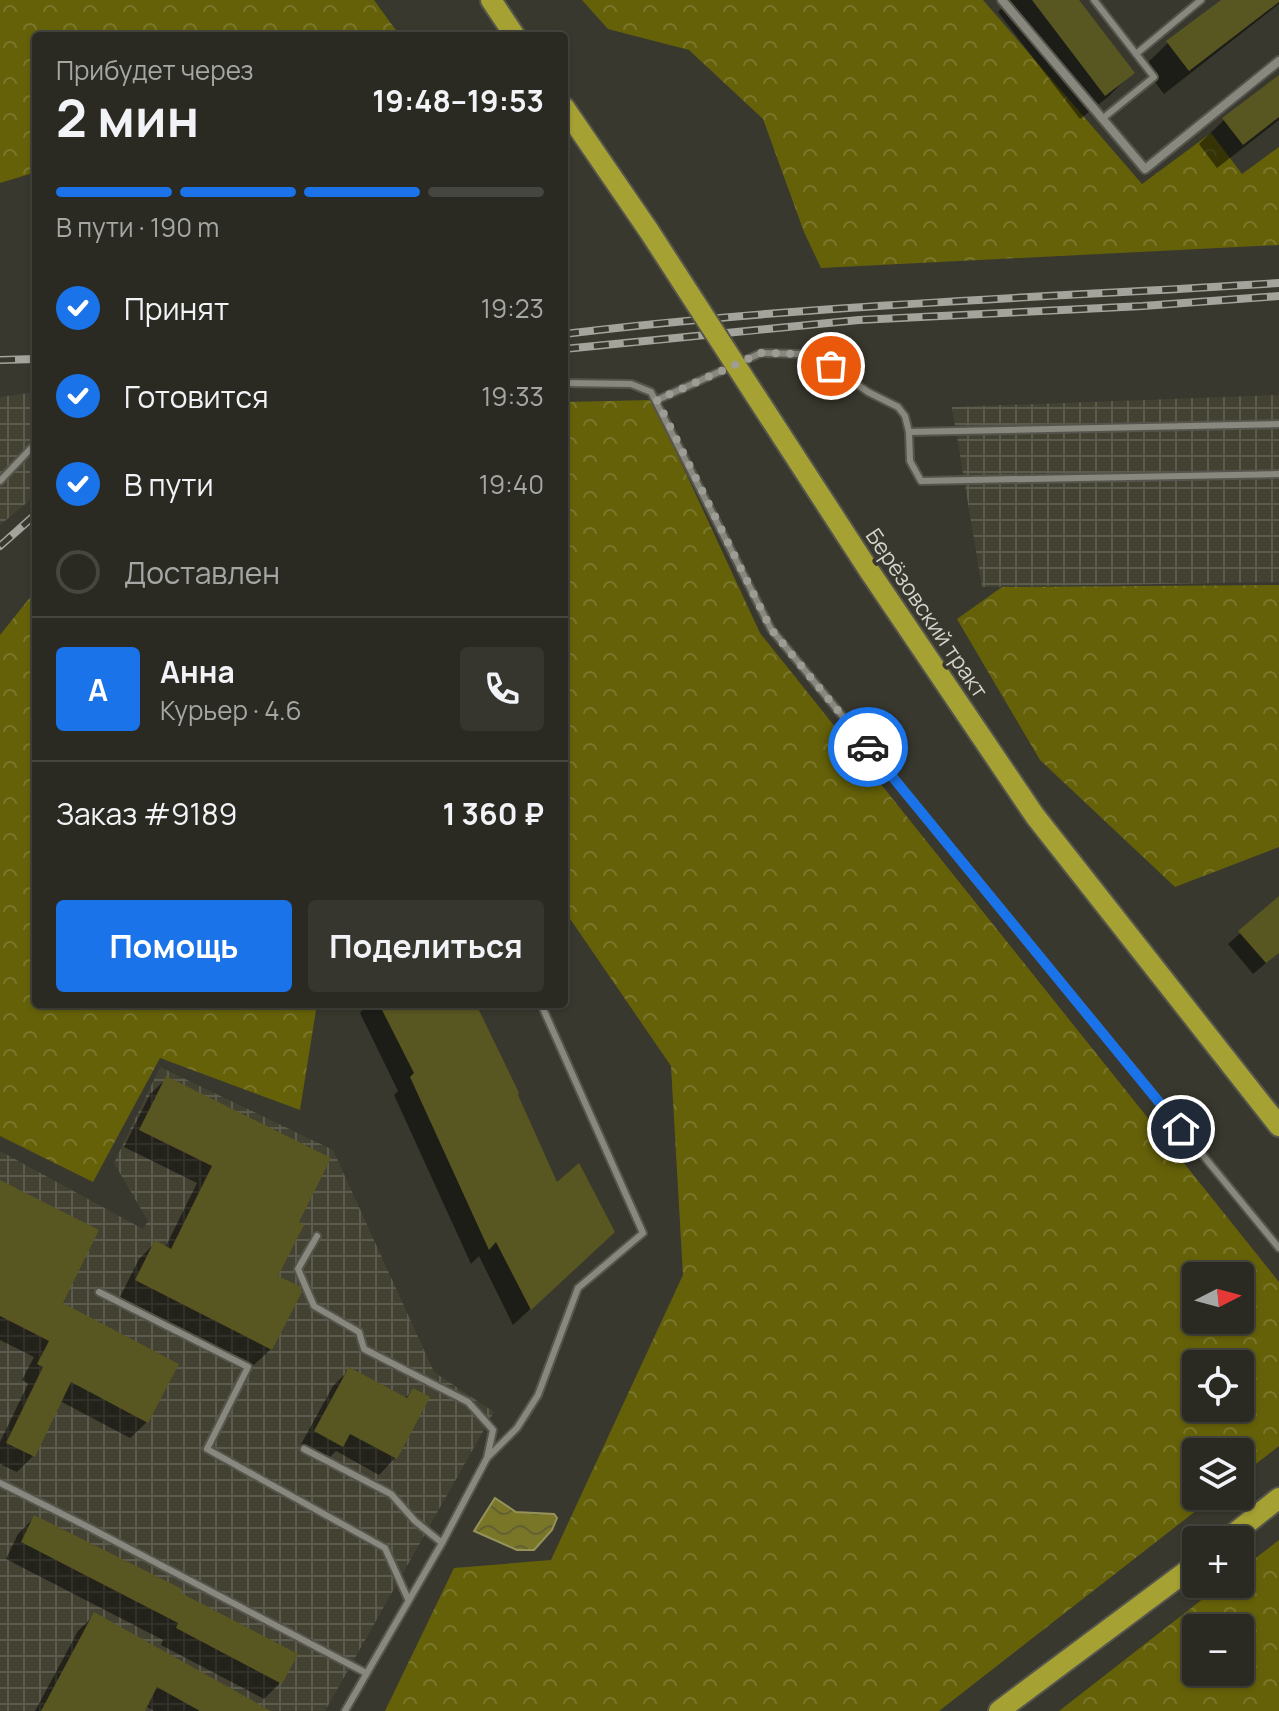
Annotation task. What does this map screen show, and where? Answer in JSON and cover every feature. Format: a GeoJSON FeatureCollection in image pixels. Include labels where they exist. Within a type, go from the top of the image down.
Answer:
{"type":"FeatureCollection","features":[{"type":"Feature","properties":{"kind":"main road"},"geometry":{"type":"LineString","coordinates":[[491,0],[512,32]]}},
{"type":"Feature","properties":{"kind":"main road","name":"Берёзовский тракт"},"geometry":{"type":"LineString","coordinates":[[568,113],[649,231],[870,572],[1035,816],[1279,1126]]}},
{"type":"Feature","properties":{"kind":"main road"},"geometry":{"type":"LineString","coordinates":[[1244,1526],[1279,1498]]}},
{"type":"Feature","properties":{"kind":"main road"},"geometry":{"type":"LineString","coordinates":[[999,1711],[1182,1574]]}},
{"type":"Feature","properties":{"kind":"street"},"geometry":{"type":"LineString","coordinates":[[1002,0],[1145,169],[1279,61]]}},
{"type":"Feature","properties":{"kind":"lane"},"geometry":{"type":"LineString","coordinates":[[1094,0],[1154,77],[1102,119]]}},
{"type":"Feature","properties":{"kind":"lane"},"geometry":{"type":"LineString","coordinates":[[1136,54],[1201,0]]}},
{"type":"Feature","properties":{"kind":"lane"},"geometry":{"type":"LineString","coordinates":[[657,400],[761,353],[802,354],[831,366],[868,392],[898,407],[905,416],[909,432],[910,461],[921,481],[1279,474]]}},
{"type":"Feature","properties":{"kind":"lane"},"geometry":{"type":"LineString","coordinates":[[568,383],[631,384],[651,392],[771,629],[1279,1248]]}},
{"type":"Feature","properties":{"kind":"lane"},"geometry":{"type":"LineString","coordinates":[[909,432],[1279,424]]}},
{"type":"Feature","properties":{"kind":"lane"},"geometry":{"type":"LineString","coordinates":[[0,481],[32,447]]}},
{"type":"Feature","properties":{"kind":"lane"},"geometry":{"type":"LineString","coordinates":[[487,1458],[517,1428],[538,1395],[578,1288],[643,1233],[543,1008]]}},
{"type":"Feature","properties":{"kind":"lane"},"geometry":{"type":"LineString","coordinates":[[317,1236],[298,1269],[314,1306],[359,1332],[364,1349],[468,1402],[493,1430],[487,1458],[345,1711]]}},
{"type":"Feature","properties":{"kind":"lane"},"geometry":{"type":"LineString","coordinates":[[99,1292],[248,1367],[207,1449],[385,1548],[408,1599]]}},
{"type":"Feature","properties":{"kind":"lane"},"geometry":{"type":"LineString","coordinates":[[304,1449],[391,1494],[415,1521],[442,1543]]}},
{"type":"Feature","properties":{"kind":"lane"},"geometry":{"type":"LineString","coordinates":[[0,1483],[366,1673]]}},
{"type":"Feature","properties":{"kind":"shaded area"},"geometry":{"type":"Polygon","coordinates":[[[32,393],[32,498],[0,525],[0,397],[32,393]]]}},
{"type":"Feature","properties":{"kind":"shaded area"},"geometry":{"type":"Polygon","coordinates":[[[1279,395],[1279,582],[982,587],[952,407],[1279,395]]]}},
{"type":"Feature","properties":{"kind":"shaded area"},"geometry":{"type":"Polygon","coordinates":[[[160,1067],[333,1150],[434,1372],[494,1412],[325,1711],[0,1711],[0,1151],[143,1229],[148,1221],[114,1163],[160,1067]]]}},
{"type":"Feature","properties":{"kind":"green space"},"geometry":{"type":"Polygon","coordinates":[[[0,0],[374,0],[397,32],[32,32],[32,173],[0,183],[0,0]]]}},
{"type":"Feature","properties":{"kind":"green space"},"geometry":{"type":"Polygon","coordinates":[[[582,0],[983,0],[1142,184],[1211,133],[1242,174],[1279,147],[1279,245],[821,268],[804,232],[763,119],[689,50],[608,29],[582,0]]]}},
{"type":"Feature","properties":{"kind":"green space"},"geometry":{"type":"Polygon","coordinates":[[[652,400],[760,633],[1279,1282],[1279,1446],[1254,1465],[1254,1438],[1182,1438],[1182,1510],[1197,1510],[939,1711],[385,1711],[454,1568],[551,1560],[683,1275],[671,1066],[568,916],[568,402],[652,400]]]}},
{"type":"Feature","properties":{"kind":"green space"},"geometry":{"type":"Polygon","coordinates":[[[1279,585],[1279,847],[1175,887],[1040,760],[957,619],[1002,587],[1279,585]]]}},
{"type":"Feature","properties":{"kind":"green space"},"geometry":{"type":"Polygon","coordinates":[[[32,595],[32,1008],[316,1008],[300,1110],[160,1058],[93,1182],[0,1136],[0,635],[32,595]]]}},
{"type":"Feature","properties":{"kind":"green space"},"geometry":{"type":"Polygon","coordinates":[[[1279,1540],[1279,1711],[1059,1711],[1182,1615],[1182,1686],[1254,1686],[1254,1614],[1183,1614],[1204,1598],[1254,1598],[1254,1559],[1279,1540]]]}},
{"type":"Feature","properties":{"kind":"water"},"geometry":{"type":"Polygon","coordinates":[[[495,1498],[516,1512],[554,1514],[557,1518],[552,1530],[534,1550],[517,1550],[474,1531],[495,1498]]]}},
{"type":"Feature","properties":{"kind":"building"},"geometry":{"type":"Polygon","coordinates":[[[1032,0],[1079,0],[1135,73],[1105,96],[1032,0]]]}},
{"type":"Feature","properties":{"kind":"building"},"geometry":{"type":"Polygon","coordinates":[[[1221,0],[1279,2],[1189,71],[1166,41],[1221,0]]]}},
{"type":"Feature","properties":{"kind":"building"},"geometry":{"type":"Polygon","coordinates":[[[1279,75],[1279,117],[1243,145],[1222,118],[1279,75]]]}},
{"type":"Feature","properties":{"kind":"building"},"geometry":{"type":"Polygon","coordinates":[[[1279,896],[1279,953],[1266,963],[1238,931],[1279,896]]]}},
{"type":"Feature","properties":{"kind":"building"},"geometry":{"type":"Polygon","coordinates":[[[381,1008],[478,1008],[557,1182],[579,1163],[615,1232],[531,1310],[496,1242],[489,1250],[410,1077],[414,1073],[381,1008]]]}},
{"type":"Feature","properties":{"kind":"building"},"geometry":{"type":"Polygon","coordinates":[[[166,1076],[331,1158],[299,1222],[304,1225],[278,1276],[299,1286],[302,1292],[272,1350],[135,1280],[155,1240],[171,1249],[212,1166],[139,1130],[166,1076]]]}},
{"type":"Feature","properties":{"kind":"building"},"geometry":{"type":"Polygon","coordinates":[[[0,1180],[99,1230],[63,1303],[179,1364],[148,1423],[71,1382],[35,1457],[6,1443],[43,1367],[37,1364],[49,1341],[0,1316],[0,1180]]]}},
{"type":"Feature","properties":{"kind":"building"},"geometry":{"type":"Polygon","coordinates":[[[349,1367],[407,1398],[413,1388],[430,1397],[397,1459],[350,1434],[343,1447],[314,1431],[349,1367]]]}},
{"type":"Feature","properties":{"kind":"building"},"geometry":{"type":"Polygon","coordinates":[[[34,1515],[182,1589],[181,1593],[298,1654],[282,1684],[176,1628],[178,1623],[21,1542],[34,1515]]]}},
{"type":"Feature","properties":{"kind":"building"},"geometry":{"type":"Polygon","coordinates":[[[94,1612],[271,1711],[200,1711],[157,1687],[145,1711],[41,1711],[94,1612]]]}},
{"type":"Feature","properties":{"kind":"railway"},"geometry":{"type":"LineString","coordinates":[[568,334],[832,309],[1279,283]]}},
{"type":"Feature","properties":{"kind":"railway"},"geometry":{"type":"LineString","coordinates":[[568,349],[859,320],[1279,296]]}},
{"type":"Feature","properties":{"kind":"railway"},"geometry":{"type":"LineString","coordinates":[[0,360],[32,359]]}},
{"type":"Feature","properties":{"kind":"railway"},"geometry":{"type":"LineString","coordinates":[[0,546],[32,518]]}},
{"type":"Feature","properties":{"kind":"way so far"},"geometry":{"type":"LineString","coordinates":[[831,366],[802,354],[761,353],[657,400],[771,629],[868,747]]}},
{"type":"Feature","properties":{"kind":"route"},"geometry":{"type":"LineString","coordinates":[[868,747],[1181,1129]]}}]}
